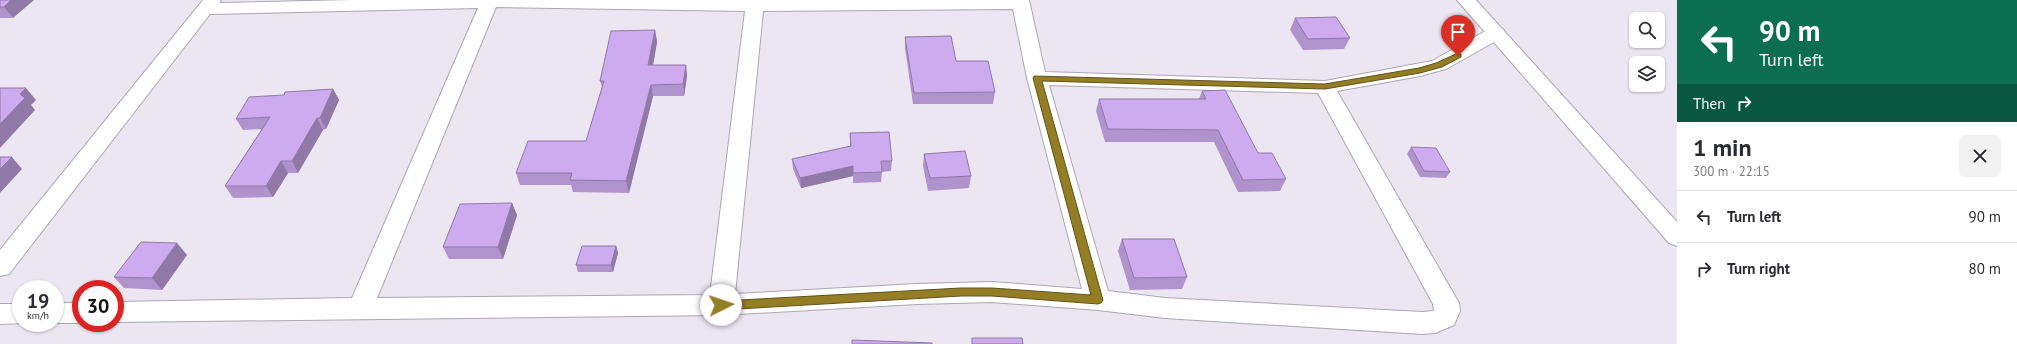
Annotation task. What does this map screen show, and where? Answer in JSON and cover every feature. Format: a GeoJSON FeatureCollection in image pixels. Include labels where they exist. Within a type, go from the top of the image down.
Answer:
{"type":"FeatureCollection","features":[{"type":"Feature","properties":{"kind":"street"},"geometry":{"type":"LineString","coordinates":[[1466,0],[1677,237]]}},
{"type":"Feature","properties":{"kind":"street"},"geometry":{"type":"LineString","coordinates":[[0,267],[209,4],[488,2],[731,3],[755,6],[1020,2],[1037,78],[1098,300]]}},
{"type":"Feature","properties":{"kind":"street"},"geometry":{"type":"LineString","coordinates":[[360,308],[488,2]]}},
{"type":"Feature","properties":{"kind":"street"},"geometry":{"type":"LineString","coordinates":[[721,305],[755,6]]}},
{"type":"Feature","properties":{"kind":"street"},"geometry":{"type":"LineString","coordinates":[[1037,78],[1325,87],[1420,70],[1439,65],[1496,33]]}},
{"type":"Feature","properties":{"kind":"street"},"geometry":{"type":"LineString","coordinates":[[124,312],[721,305],[961,292],[992,292],[1098,300],[1164,308],[1422,324],[1435,322],[1445,318],[1447,311],[1446,303],[1325,87]]}},
{"type":"Feature","properties":{"kind":"street"},"geometry":{"type":"LineString","coordinates":[[0,314],[12,314]]}},
{"type":"Feature","properties":{"kind":"building"},"geometry":{"type":"Polygon","coordinates":[[[0,0],[11,0],[4,7],[0,7],[0,0]]]}},
{"type":"Feature","properties":{"kind":"building"},"geometry":{"type":"Polygon","coordinates":[[[1336,17],[1350,38],[1308,39],[1295,18],[1336,17]]]}},
{"type":"Feature","properties":{"kind":"building"},"geometry":{"type":"Polygon","coordinates":[[[655,30],[648,65],[686,65],[683,84],[651,85],[626,181],[570,180],[572,173],[516,173],[528,141],[586,141],[604,81],[600,81],[611,31],[655,30]]]}},
{"type":"Feature","properties":{"kind":"building"},"geometry":{"type":"Polygon","coordinates":[[[951,36],[956,61],[988,61],[995,92],[914,93],[905,37],[951,36]]]}},
{"type":"Feature","properties":{"kind":"building"},"geometry":{"type":"Polygon","coordinates":[[[0,88],[26,88],[20,94],[25,98],[0,124],[0,88]]]}},
{"type":"Feature","properties":{"kind":"building"},"geometry":{"type":"Polygon","coordinates":[[[333,89],[320,118],[317,118],[292,161],[281,161],[266,186],[225,186],[270,117],[236,119],[249,97],[284,95],[285,92],[333,89]]]}},
{"type":"Feature","properties":{"kind":"building"},"geometry":{"type":"Polygon","coordinates":[[[1225,90],[1258,153],[1272,153],[1286,179],[1243,180],[1218,130],[1108,129],[1099,99],[1206,99],[1202,91],[1225,90]]]}},
{"type":"Feature","properties":{"kind":"building"},"geometry":{"type":"Polygon","coordinates":[[[889,132],[892,161],[881,161],[882,172],[853,173],[853,166],[800,178],[792,159],[851,146],[850,133],[889,132]]]}},
{"type":"Feature","properties":{"kind":"building"},"geometry":{"type":"Polygon","coordinates":[[[1411,147],[1436,148],[1450,172],[1424,171],[1411,147]]]}},
{"type":"Feature","properties":{"kind":"building"},"geometry":{"type":"Polygon","coordinates":[[[965,151],[971,176],[930,178],[924,154],[965,151]]]}},
{"type":"Feature","properties":{"kind":"building"},"geometry":{"type":"Polygon","coordinates":[[[0,157],[12,157],[0,169],[0,157]]]}},
{"type":"Feature","properties":{"kind":"building"},"geometry":{"type":"Polygon","coordinates":[[[512,203],[498,247],[443,247],[460,204],[512,203]]]}},
{"type":"Feature","properties":{"kind":"building"},"geometry":{"type":"Polygon","coordinates":[[[1122,239],[1174,239],[1187,277],[1134,278],[1122,239]]]}},
{"type":"Feature","properties":{"kind":"building"},"geometry":{"type":"Polygon","coordinates":[[[141,242],[177,243],[152,278],[114,277],[141,242]]]}},
{"type":"Feature","properties":{"kind":"building"},"geometry":{"type":"Polygon","coordinates":[[[582,246],[616,246],[611,265],[576,265],[582,246]]]}},
{"type":"Feature","properties":{"kind":"building"},"geometry":{"type":"Polygon","coordinates":[[[972,338],[1022,338],[1023,344],[972,344],[972,338]]]}},
{"type":"Feature","properties":{"kind":"building"},"geometry":{"type":"Polygon","coordinates":[[[852,340],[932,343],[932,344],[852,344],[852,340]]]}},
{"type":"Feature","properties":{"kind":"route"},"geometry":{"type":"LineString","coordinates":[[721,305],[961,292],[992,292],[1098,300],[1037,78],[1325,87],[1420,70],[1439,65],[1458,56]]}}]}
